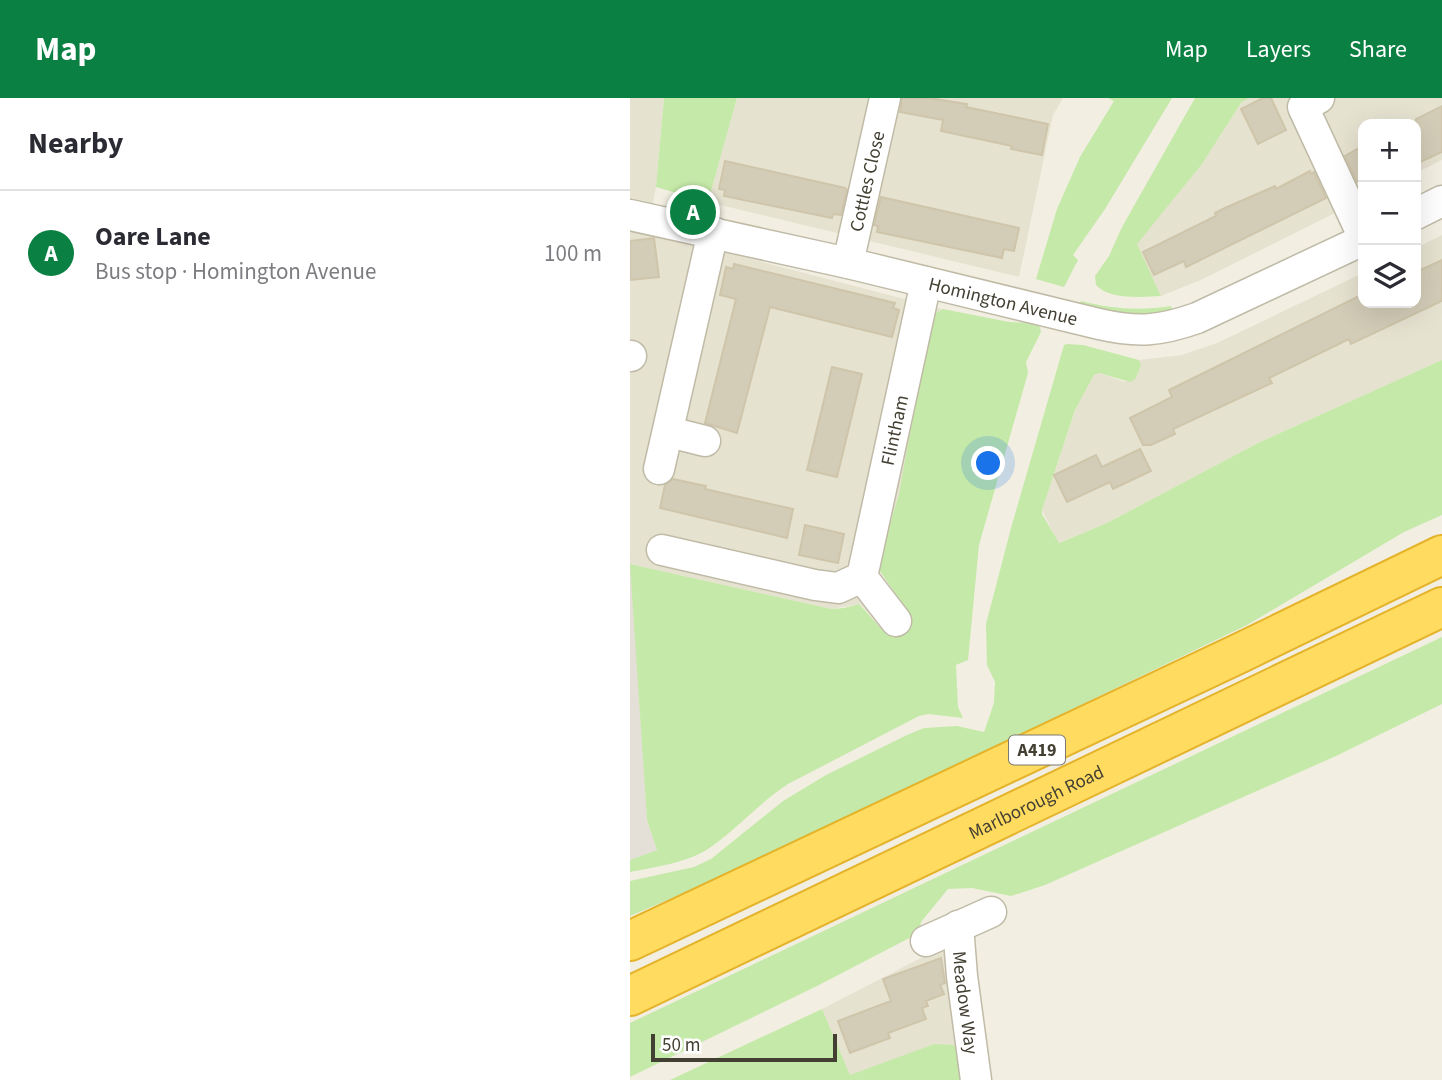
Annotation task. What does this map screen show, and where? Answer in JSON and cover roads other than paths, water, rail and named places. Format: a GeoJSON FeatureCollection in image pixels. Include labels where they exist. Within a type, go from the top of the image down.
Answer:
{"type":"FeatureCollection","features":[{"type":"Feature","properties":{"kind":"highway","name":"A419"},"geometry":{"type":"LineString","coordinates":[[630,941],[1181,682],[1442,555]]}},
{"type":"Feature","properties":{"kind":"highway","name":"Marlborough Road"},"geometry":{"type":"LineString","coordinates":[[630,996],[1442,607]]}},
{"type":"Feature","properties":{"kind":"street","name":"Cottles Close"},"geometry":{"type":"LineString","coordinates":[[848,263],[885,98]]}},
{"type":"Feature","properties":{"kind":"street"},"geometry":{"type":"LineString","coordinates":[[1320,98],[1303,107],[1358,227]]}},
{"type":"Feature","properties":{"kind":"street"},"geometry":{"type":"LineString","coordinates":[[1421,212],[1442,201]]}},
{"type":"Feature","properties":{"kind":"street","name":"Homington Avenue"},"geometry":{"type":"LineString","coordinates":[[630,215],[848,263],[1121,330],[1147,331],[1197,318],[1358,240]]}},
{"type":"Feature","properties":{"kind":"street"},"geometry":{"type":"LineString","coordinates":[[659,469],[713,232]]}},
{"type":"Feature","properties":{"kind":"street","name":"Flintham"},"geometry":{"type":"LineString","coordinates":[[862,577],[926,282]]}},
{"type":"Feature","properties":{"kind":"street"},"geometry":{"type":"LineString","coordinates":[[668,432],[705,441]]}},
{"type":"Feature","properties":{"kind":"street"},"geometry":{"type":"LineString","coordinates":[[663,550],[838,589],[862,577],[896,621]]}},
{"type":"Feature","properties":{"kind":"street","name":"Meadow Way"},"geometry":{"type":"LineString","coordinates":[[926,941],[991,912]]}},
{"type":"Feature","properties":{"kind":"street","name":"Meadow Way"},"geometry":{"type":"LineString","coordinates":[[958,926],[976,1080]]}},
{"type":"Feature","properties":{"kind":"place","name":"Oare Lane"},"geometry":{"type":"Point","coordinates":[693,212]}}]}
